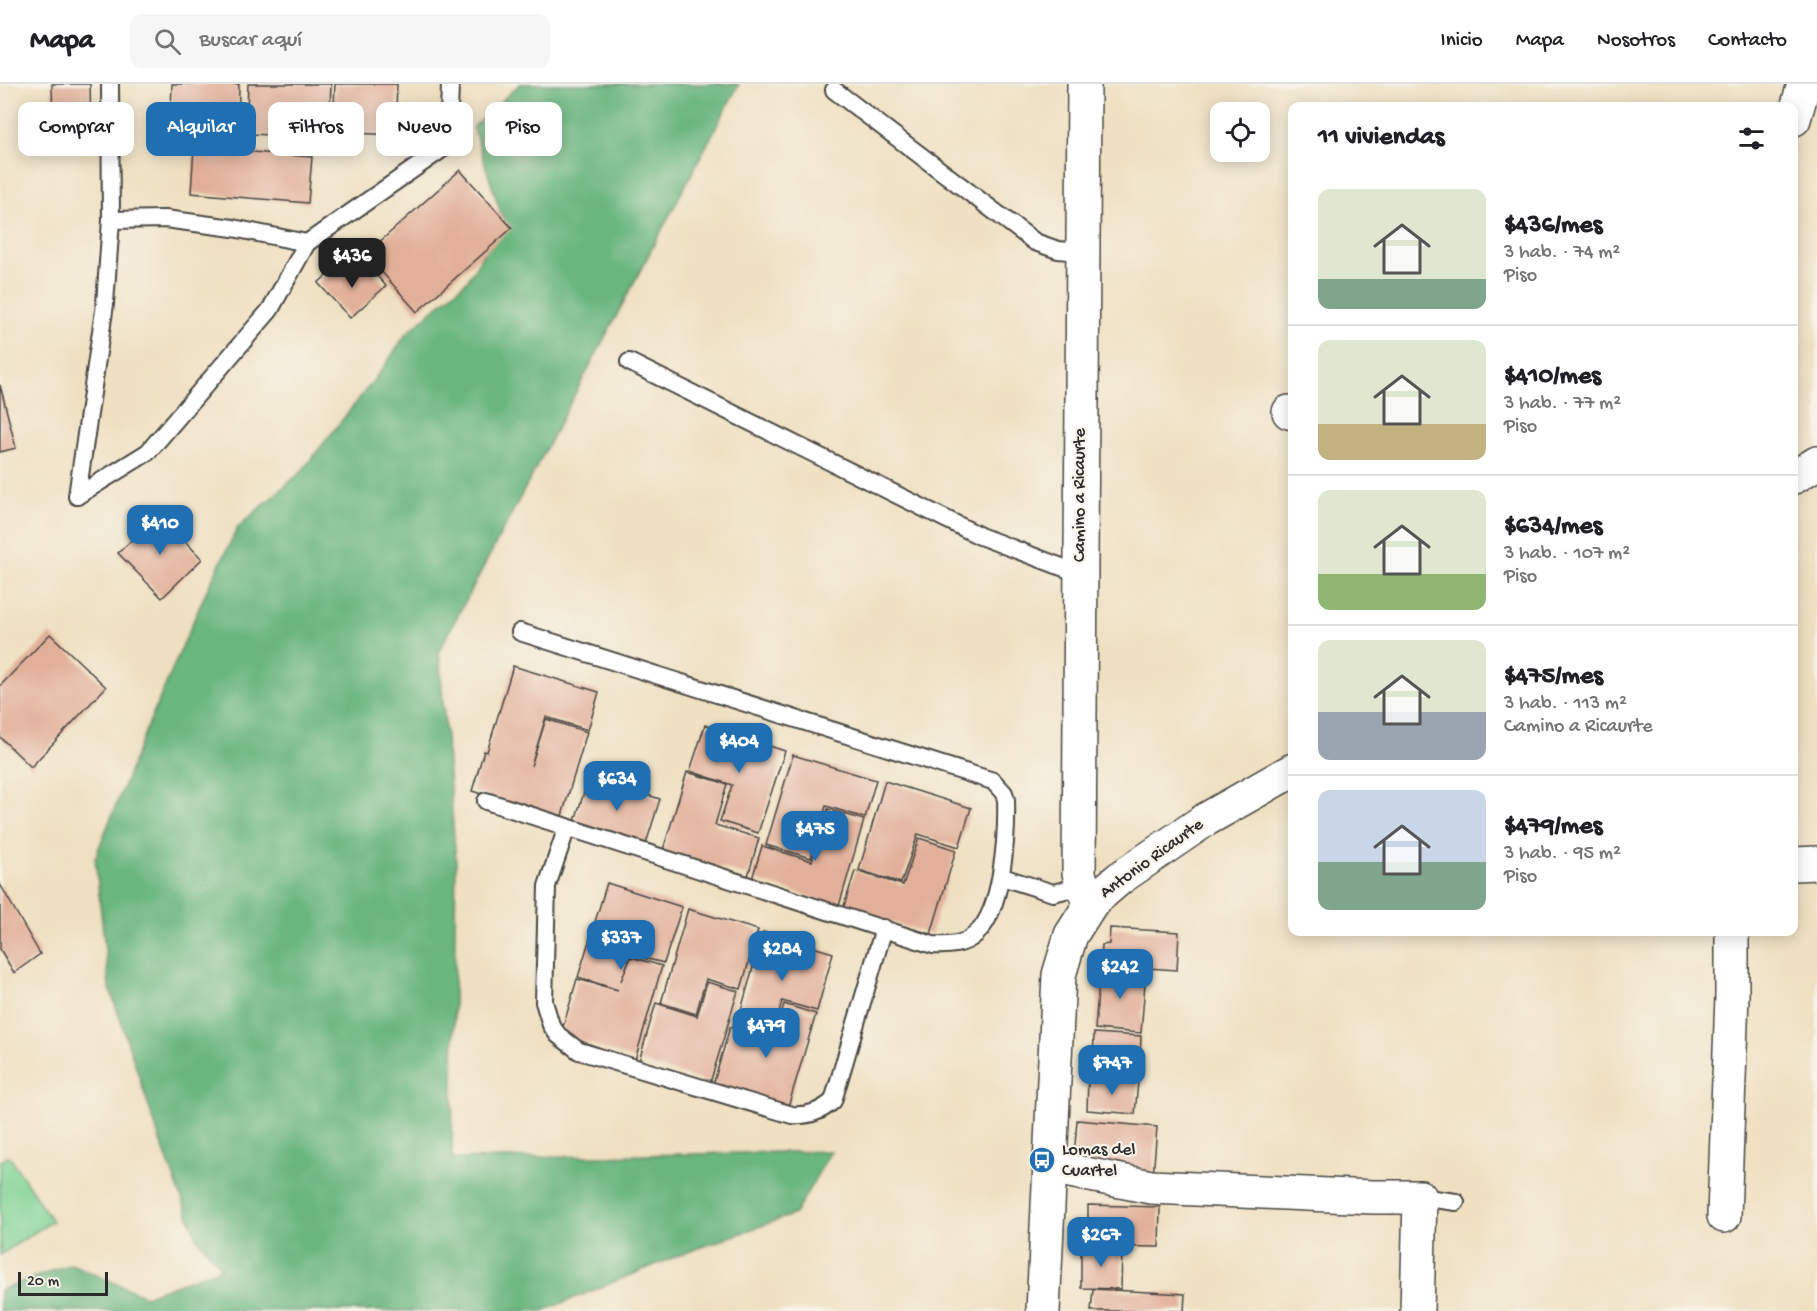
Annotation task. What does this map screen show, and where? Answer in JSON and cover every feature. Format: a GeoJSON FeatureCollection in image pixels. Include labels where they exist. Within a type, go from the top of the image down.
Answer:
{"type":"FeatureCollection","features":[{"type":"Feature","properties":{"kind":"street","name":"Camino a Ricaurte"},"geometry":{"type":"LineString","coordinates":[[1084,84],[1079,873],[1087,894]]}},
{"type":"Feature","properties":{"kind":"street"},"geometry":{"type":"LineString","coordinates":[[1798,105],[1804,84]]}},
{"type":"Feature","properties":{"kind":"street"},"geometry":{"type":"LineString","coordinates":[[1798,475],[1817,463]]}},
{"type":"Feature","properties":{"kind":"street","name":"Antonio Ricaurte"},"geometry":{"type":"LineString","coordinates":[[1042,1311],[1059,975],[1087,894],[1120,878],[1205,820],[1288,773]]}},
{"type":"Feature","properties":{"kind":"street"},"geometry":{"type":"LineString","coordinates":[[1798,864],[1817,863]]}},
{"type":"Feature","properties":{"kind":"street"},"geometry":{"type":"LineString","coordinates":[[1724,1216],[1732,936]]}},
{"type":"Feature","properties":{"kind":"street"},"geometry":{"type":"LineString","coordinates":[[1050,1167],[1151,1187],[1420,1197],[1417,1311]]}},
{"type":"Feature","properties":{"kind":"lane"},"geometry":{"type":"LineString","coordinates":[[110,84],[111,220],[105,304],[77,496],[148,452],[270,310],[307,243],[448,145],[450,84]]}},
{"type":"Feature","properties":{"kind":"lane"},"geometry":{"type":"LineString","coordinates":[[834,90],[1035,242],[1058,250],[1083,252]]}},
{"type":"Feature","properties":{"kind":"lane"},"geometry":{"type":"LineString","coordinates":[[111,220],[165,219],[233,228],[307,243]]}},
{"type":"Feature","properties":{"kind":"lane"},"geometry":{"type":"LineString","coordinates":[[629,362],[980,536],[1080,574]]}},
{"type":"Feature","properties":{"kind":"lane"},"geometry":{"type":"LineString","coordinates":[[486,801],[933,945],[955,945],[976,934],[990,915],[1002,877],[1006,800],[1004,793],[993,781],[520,632]]}},
{"type":"Feature","properties":{"kind":"lane"},"geometry":{"type":"LineString","coordinates":[[567,827],[547,886],[544,1002],[551,1025],[558,1035],[579,1052],[792,1115],[804,1116],[817,1113],[833,1101],[884,928]]}},
{"type":"Feature","properties":{"kind":"lane"},"geometry":{"type":"LineString","coordinates":[[1002,877],[1053,893],[1087,894]]}},
{"type":"Feature","properties":{"kind":"lane"},"geometry":{"type":"LineString","coordinates":[[1420,1197],[1456,1202]]}},
{"type":"Feature","properties":{"kind":"green space"},"geometry":{"type":"Polygon","coordinates":[[[520,84],[739,84],[439,651],[456,861],[452,1159],[831,1151],[795,1214],[682,1254],[543,1311],[0,1311],[0,1290],[71,1264],[145,1296],[221,1268],[197,1238],[162,1146],[109,986],[95,858],[145,732],[206,592],[238,527],[301,472],[384,367],[407,333],[468,280],[503,220],[473,127],[485,116],[485,156],[562,156],[562,102],[500,102],[520,84]]]}},
{"type":"Feature","properties":{"kind":"green space"},"geometry":{"type":"Polygon","coordinates":[[[9,1156],[52,1221],[0,1255],[0,1162],[9,1156]]]}},
{"type":"Feature","properties":{"kind":"building"},"geometry":{"type":"Polygon","coordinates":[[[52,84],[90,84],[90,102],[52,102],[52,84]]]}},
{"type":"Feature","properties":{"kind":"building"},"geometry":{"type":"Polygon","coordinates":[[[172,84],[239,84],[239,102],[171,102],[172,84]]]}},
{"type":"Feature","properties":{"kind":"building"},"geometry":{"type":"Polygon","coordinates":[[[248,84],[331,84],[330,102],[268,102],[268,135],[256,134],[256,102],[247,102],[248,84]]]}},
{"type":"Feature","properties":{"kind":"building"},"geometry":{"type":"Polygon","coordinates":[[[335,84],[397,84],[396,102],[376,102],[376,134],[364,134],[364,102],[334,102],[335,84]]]}},
{"type":"Feature","properties":{"kind":"building"},"geometry":{"type":"Polygon","coordinates":[[[256,152],[268,153],[268,156],[312,157],[308,203],[191,193],[193,156],[256,156],[256,152]]]}},
{"type":"Feature","properties":{"kind":"building"},"geometry":{"type":"Polygon","coordinates":[[[460,170],[512,228],[417,312],[366,254],[460,170]]]}},
{"type":"Feature","properties":{"kind":"building"},"geometry":{"type":"Polygon","coordinates":[[[340,264],[354,280],[369,267],[386,286],[350,318],[318,283],[340,264]]]}},
{"type":"Feature","properties":{"kind":"building"},"geometry":{"type":"Polygon","coordinates":[[[0,385],[16,448],[0,452],[0,385]]]}},
{"type":"Feature","properties":{"kind":"building"},"geometry":{"type":"Polygon","coordinates":[[[159,514],[202,559],[162,598],[118,553],[159,514]]]}},
{"type":"Feature","properties":{"kind":"building"},"geometry":{"type":"Polygon","coordinates":[[[50,634],[106,687],[31,767],[0,737],[0,686],[50,634]]]}},
{"type":"Feature","properties":{"kind":"building"},"geometry":{"type":"Polygon","coordinates":[[[513,666],[599,692],[588,730],[546,717],[531,766],[546,719],[587,732],[561,819],[472,791],[484,751],[487,752],[513,666]]]}},
{"type":"Feature","properties":{"kind":"building"},"geometry":{"type":"Polygon","coordinates":[[[705,725],[785,751],[758,833],[720,821],[732,785],[690,771],[705,725]]]}},
{"type":"Feature","properties":{"kind":"building"},"geometry":{"type":"Polygon","coordinates":[[[793,755],[876,780],[865,818],[826,806],[811,858],[766,845],[793,755]]]}},
{"type":"Feature","properties":{"kind":"building"},"geometry":{"type":"Polygon","coordinates":[[[687,772],[727,784],[715,825],[759,838],[748,876],[663,850],[687,772]]]}},
{"type":"Feature","properties":{"kind":"building"},"geometry":{"type":"Polygon","coordinates":[[[589,776],[660,799],[645,847],[574,824],[589,776]]]}},
{"type":"Feature","properties":{"kind":"building"},"geometry":{"type":"Polygon","coordinates":[[[885,781],[971,808],[959,847],[918,834],[901,883],[859,870],[885,781]]]}},
{"type":"Feature","properties":{"kind":"building"},"geometry":{"type":"Polygon","coordinates":[[[828,809],[864,820],[839,906],[752,879],[762,846],[812,861],[828,809]]]}},
{"type":"Feature","properties":{"kind":"building"},"geometry":{"type":"Polygon","coordinates":[[[919,838],[956,850],[931,934],[843,909],[855,871],[903,885],[919,838]]]}},
{"type":"Feature","properties":{"kind":"building"},"geometry":{"type":"Polygon","coordinates":[[[607,883],[682,907],[664,963],[631,955],[621,981],[631,957],[662,966],[635,1060],[561,1034],[577,979],[618,990],[578,977],[607,883]]]}},
{"type":"Feature","properties":{"kind":"building"},"geometry":{"type":"Polygon","coordinates":[[[0,884],[40,954],[14,973],[0,949],[0,884]]]}},
{"type":"Feature","properties":{"kind":"building"},"geometry":{"type":"Polygon","coordinates":[[[688,909],[758,930],[741,989],[706,979],[696,1014],[661,1003],[688,909]]]}},
{"type":"Feature","properties":{"kind":"building"},"geometry":{"type":"Polygon","coordinates":[[[1110,928],[1179,932],[1177,970],[1101,965],[1102,945],[1109,944],[1110,928]]]}},
{"type":"Feature","properties":{"kind":"building"},"geometry":{"type":"Polygon","coordinates":[[[763,932],[833,953],[817,1011],[782,1001],[772,1038],[736,1028],[763,932]]]}},
{"type":"Feature","properties":{"kind":"building"},"geometry":{"type":"Polygon","coordinates":[[[1100,967],[1146,971],[1141,1033],[1095,1029],[1100,967]]]}},
{"type":"Feature","properties":{"kind":"building"},"geometry":{"type":"Polygon","coordinates":[[[707,982],[738,991],[710,1083],[639,1061],[656,1003],[697,1016],[707,982]]]}},
{"type":"Feature","properties":{"kind":"building"},"geometry":{"type":"Polygon","coordinates":[[[784,1004],[816,1014],[788,1107],[713,1085],[730,1027],[774,1040],[784,1004]]]}},
{"type":"Feature","properties":{"kind":"building"},"geometry":{"type":"Polygon","coordinates":[[[1094,1033],[1141,1036],[1139,1079],[1086,1076],[1086,1063],[1093,1063],[1094,1033]]]}},
{"type":"Feature","properties":{"kind":"building"},"geometry":{"type":"Polygon","coordinates":[[[1088,1078],[1138,1082],[1135,1114],[1087,1110],[1088,1078]]]}},
{"type":"Feature","properties":{"kind":"building"},"geometry":{"type":"Polygon","coordinates":[[[1077,1120],[1157,1127],[1153,1177],[1073,1170],[1077,1120]]]}},
{"type":"Feature","properties":{"kind":"building"},"geometry":{"type":"Polygon","coordinates":[[[1088,1205],[1160,1207],[1159,1247],[1088,1246],[1088,1205]]]}},
{"type":"Feature","properties":{"kind":"building"},"geometry":{"type":"Polygon","coordinates":[[[1081,1248],[1122,1249],[1121,1289],[1081,1288],[1081,1248]]]}},
{"type":"Feature","properties":{"kind":"building"},"geometry":{"type":"Polygon","coordinates":[[[1093,1289],[1185,1294],[1184,1311],[1091,1311],[1093,1289]]]}},
{"type":"Feature","properties":{"kind":"place","name":"Lomas del Cuartel"},"geometry":{"type":"Point","coordinates":[1042,1160]}}]}
